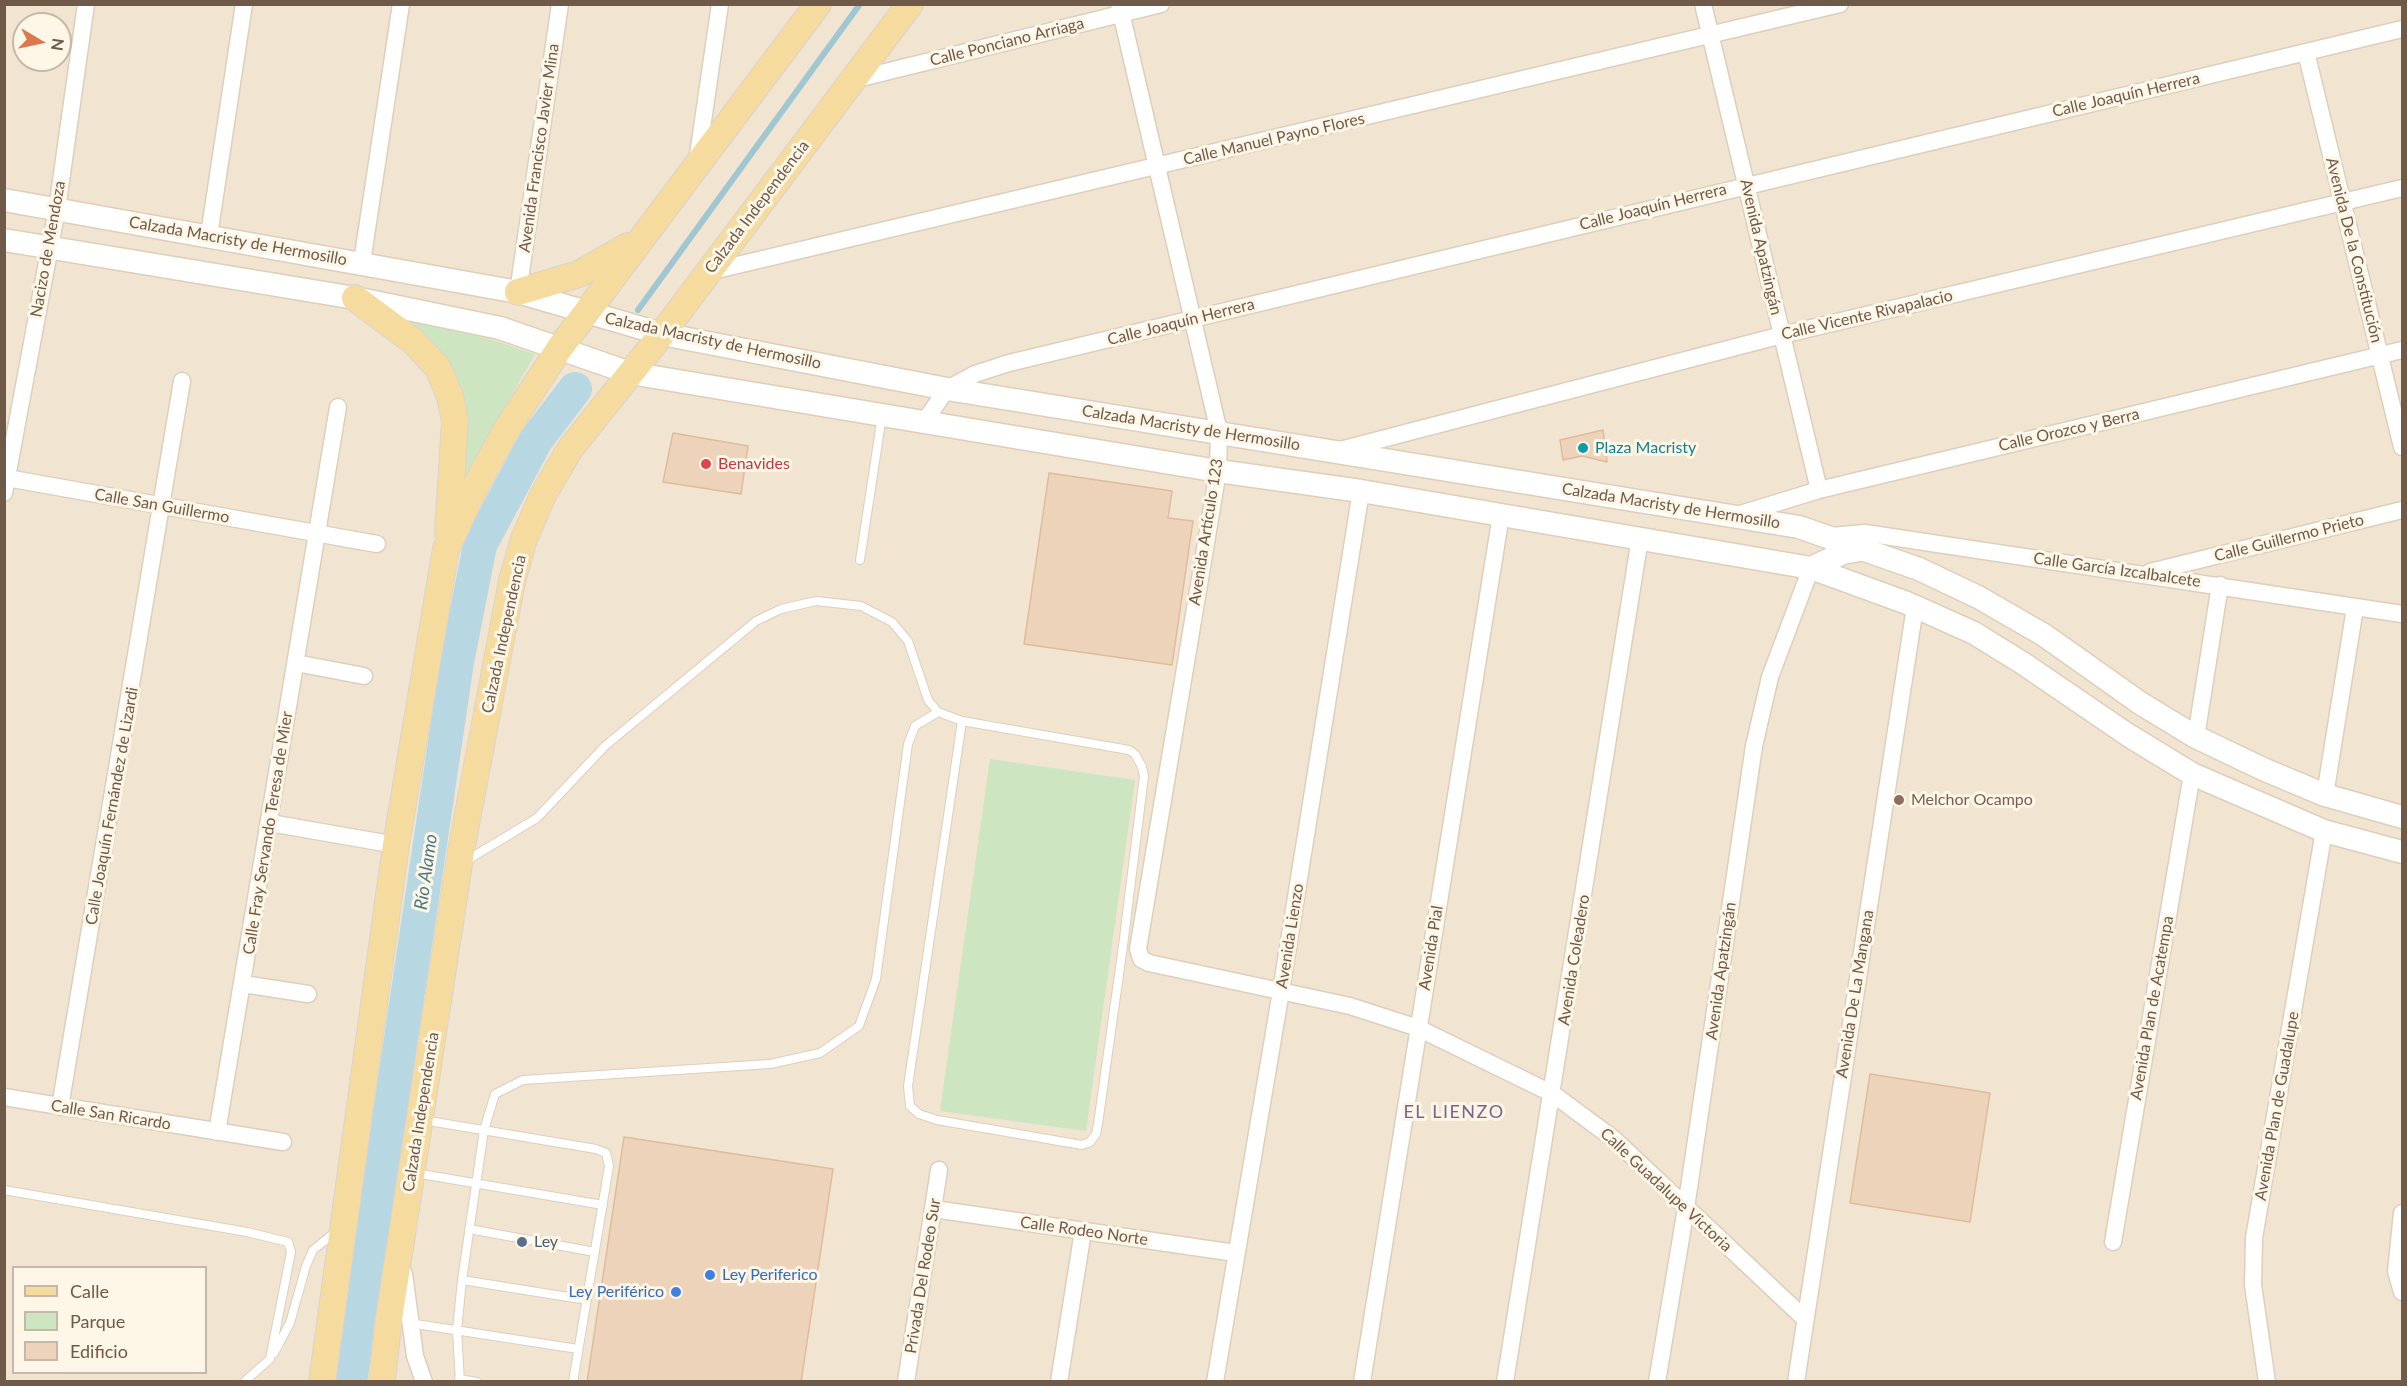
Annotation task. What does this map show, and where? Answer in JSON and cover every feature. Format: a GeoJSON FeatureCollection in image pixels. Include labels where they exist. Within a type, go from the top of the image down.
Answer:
{"type":"FeatureCollection","features":[{"type":"Feature","properties":{"kind":"main road"},"geometry":{"type":"LineString","coordinates":[[446,549],[474,489],[505,432],[559,349],[818,4]]}},
{"type":"Feature","properties":{"kind":"main road","name":"Calzada Independencia"},"geometry":{"type":"LineString","coordinates":[[382,1382],[398,1324],[401,1235],[459,865],[512,581],[524,539],[543,495],[570,449],[662,334],[910,4]]}},
{"type":"Feature","properties":{"kind":"main road","name":"Calzada Macristy de Hermosillo"},"geometry":{"type":"LineString","coordinates":[[4,200],[362,262],[518,292],[662,334],[947,389],[1737,515],[1831,536],[1923,571],[1978,597],[2044,635],[2140,703],[2196,737],[2325,795],[2403,817]]}},
{"type":"Feature","properties":{"kind":"main road"},"geometry":{"type":"LineString","coordinates":[[518,292],[579,274],[643,237]]}},
{"type":"Feature","properties":{"kind":"main road"},"geometry":{"type":"LineString","coordinates":[[4,240],[355,298],[500,328],[630,373],[1218,471],[1361,490],[1811,568],[1915,607],[1974,633],[2128,735],[2192,774],[2324,831],[2403,852]]}},
{"type":"Feature","properties":{"kind":"main road"},"geometry":{"type":"LineString","coordinates":[[322,1382],[396,845],[446,549],[454,422],[450,396],[438,368],[414,342],[355,298]]}},
{"type":"Feature","properties":{"kind":"main road"},"geometry":{"type":"LineString","coordinates":[[1811,568],[1843,553],[1865,549]]}},
{"type":"Feature","properties":{"kind":"main road"},"geometry":{"type":"LineString","coordinates":[[398,1324],[401,1382]]}},
{"type":"Feature","properties":{"kind":"main road"},"geometry":{"type":"LineString","coordinates":[[310,1382],[326,1349]]}},
{"type":"Feature","properties":{"kind":"street","name":"Nacizo de Mendoza"},"geometry":{"type":"LineString","coordinates":[[6,486],[57,209],[86,4]]}},
{"type":"Feature","properties":{"kind":"street"},"geometry":{"type":"LineString","coordinates":[[209,236],[244,4]]}},
{"type":"Feature","properties":{"kind":"street"},"geometry":{"type":"LineString","coordinates":[[362,262],[401,4]]}},
{"type":"Feature","properties":{"kind":"street","name":"Avenida Francisco Javier Mina"},"geometry":{"type":"LineString","coordinates":[[518,292],[560,4]]}},
{"type":"Feature","properties":{"kind":"street"},"geometry":{"type":"LineString","coordinates":[[696,166],[720,4]]}},
{"type":"Feature","properties":{"kind":"street","name":"Calle Ponciano Arriaga"},"geometry":{"type":"LineString","coordinates":[[853,80],[1120,9],[1161,4]]}},
{"type":"Feature","properties":{"kind":"street","name":"Avenida Apatzingán"},"geometry":{"type":"LineString","coordinates":[[1703,4],[1819,490]]}},
{"type":"Feature","properties":{"kind":"street","name":"Calle Manuel Payno Flores"},"geometry":{"type":"LineString","coordinates":[[708,272],[1840,4]]}},
{"type":"Feature","properties":{"kind":"street","name":"Avenida Artículo 123"},"geometry":{"type":"LineString","coordinates":[[1120,9],[1219,432],[1218,471],[1138,949],[1141,959]]}},
{"type":"Feature","properties":{"kind":"street","name":"Calle Joaquín Herrera"},"geometry":{"type":"LineString","coordinates":[[924,422],[935,402],[947,389],[975,374],[1009,363],[2403,29]]}},
{"type":"Feature","properties":{"kind":"street","name":"Avenida De la Constitución"},"geometry":{"type":"LineString","coordinates":[[2306,52],[2403,447]]}},
{"type":"Feature","properties":{"kind":"street","name":"Calle Vicente Rivapalacio"},"geometry":{"type":"LineString","coordinates":[[1333,452],[1782,335],[2403,188]]}},
{"type":"Feature","properties":{"kind":"street","name":"Calle Orozco y Berra"},"geometry":{"type":"LineString","coordinates":[[1737,515],[1819,490],[2403,350]]}},
{"type":"Feature","properties":{"kind":"street","name":"Calle Joaquín Fernández de Lizardi"},"geometry":{"type":"LineString","coordinates":[[60,1107],[182,381]]}},
{"type":"Feature","properties":{"kind":"street","name":"Calle Fray Servando Teresa de Mier"},"geometry":{"type":"LineString","coordinates":[[217,1132],[338,407]]}},
{"type":"Feature","properties":{"kind":"street","name":"Calle San Guillermo"},"geometry":{"type":"LineString","coordinates":[[6,486],[162,506],[377,544]]}},
{"type":"Feature","properties":{"kind":"street","name":"Avenida Lienzo"},"geometry":{"type":"LineString","coordinates":[[1215,1382],[1235,1252],[1281,992],[1361,490]]}},
{"type":"Feature","properties":{"kind":"street","name":"Calle Guillermo Prieto"},"geometry":{"type":"LineString","coordinates":[[2141,574],[2403,510]]}},
{"type":"Feature","properties":{"kind":"street","name":"Avenida Pial"},"geometry":{"type":"LineString","coordinates":[[1362,1382],[1501,515]]}},
{"type":"Feature","properties":{"kind":"street","name":"Calle García Izcalbalcete"},"geometry":{"type":"LineString","coordinates":[[1831,536],[1865,533],[2220,585],[2355,609],[2403,614]]}},
{"type":"Feature","properties":{"kind":"street","name":"Avenida Coleadero"},"geometry":{"type":"LineString","coordinates":[[1505,1382],[1553,1094],[1640,538]]}},
{"type":"Feature","properties":{"kind":"street","name":"Avenida Apatzingán"},"geometry":{"type":"LineString","coordinates":[[1658,1382],[1754,746],[1770,677],[1811,568]]}},
{"type":"Feature","properties":{"kind":"street"},"geometry":{"type":"LineString","coordinates":[[2196,737],[2220,585]]}},
{"type":"Feature","properties":{"kind":"street","name":"Avenida De La Mangana"},"geometry":{"type":"LineString","coordinates":[[1796,1382],[1915,607]]}},
{"type":"Feature","properties":{"kind":"street"},"geometry":{"type":"LineString","coordinates":[[2325,795],[2355,609]]}},
{"type":"Feature","properties":{"kind":"street"},"geometry":{"type":"LineString","coordinates":[[296,663],[364,676]]}},
{"type":"Feature","properties":{"kind":"street","name":"Avenida Plan de Acatempa"},"geometry":{"type":"LineString","coordinates":[[2113,1242],[2192,774]]}},
{"type":"Feature","properties":{"kind":"street"},"geometry":{"type":"LineString","coordinates":[[270,823],[396,845]]}},
{"type":"Feature","properties":{"kind":"street","name":"Avenida Plan de Guadalupe"},"geometry":{"type":"LineString","coordinates":[[2267,1382],[2253,1285],[2254,1238],[2324,831]]}},
{"type":"Feature","properties":{"kind":"street","name":"Calle Guadalupe Victoria"},"geometry":{"type":"LineString","coordinates":[[1141,959],[1149,963],[1350,1006],[1418,1028],[1553,1094],[1615,1140],[1805,1319]]}},
{"type":"Feature","properties":{"kind":"street"},"geometry":{"type":"LineString","coordinates":[[243,984],[308,994]]}},
{"type":"Feature","properties":{"kind":"street","name":"Calle San Ricardo"},"geometry":{"type":"LineString","coordinates":[[4,1097],[283,1142]]}},
{"type":"Feature","properties":{"kind":"street","name":"Privada Del Rodeo Sur"},"geometry":{"type":"LineString","coordinates":[[906,1382],[939,1170]]}},
{"type":"Feature","properties":{"kind":"street","name":"Calle Rodeo Norte"},"geometry":{"type":"LineString","coordinates":[[934,1209],[1235,1252]]}},
{"type":"Feature","properties":{"kind":"street"},"geometry":{"type":"LineString","coordinates":[[2403,1213],[2396,1271],[2403,1292]]}},
{"type":"Feature","properties":{"kind":"street"},"geometry":{"type":"LineString","coordinates":[[1059,1382],[1083,1231]]}},
{"type":"Feature","properties":{"kind":"street"},"geometry":{"type":"LineString","coordinates":[[398,1324],[415,1356],[424,1382]]}},
{"type":"Feature","properties":{"kind":"lane"},"geometry":{"type":"LineString","coordinates":[[860,560],[882,416]]}},
{"type":"Feature","properties":{"kind":"lane"},"geometry":{"type":"LineString","coordinates":[[459,865],[537,818],[604,746],[756,621],[781,609],[816,601],[861,606],[892,622],[908,641],[928,700],[938,712],[962,721],[1087,741],[1129,750],[1135,754],[1144,776],[1124,946],[1096,1134],[1090,1142],[1082,1145],[937,1120],[919,1114],[910,1106],[908,1086],[962,721]]}},
{"type":"Feature","properties":{"kind":"lane"},"geometry":{"type":"LineString","coordinates":[[477,1382],[459,1380],[457,1330],[483,1130],[495,1094],[523,1080],[770,1064],[820,1053],[859,1026],[876,979],[908,744],[915,726],[938,712]]}},
{"type":"Feature","properties":{"kind":"lane"},"geometry":{"type":"LineString","coordinates":[[1124,946],[1129,953],[1141,959]]}},
{"type":"Feature","properties":{"kind":"lane"},"geometry":{"type":"LineString","coordinates":[[420,1119],[596,1149],[606,1154],[609,1166],[573,1382]]}},
{"type":"Feature","properties":{"kind":"lane"},"geometry":{"type":"LineString","coordinates":[[411,1172],[603,1205]]}},
{"type":"Feature","properties":{"kind":"lane"},"geometry":{"type":"LineString","coordinates":[[4,1190],[284,1239],[290,1245],[291,1252],[270,1359]]}},
{"type":"Feature","properties":{"kind":"lane"},"geometry":{"type":"LineString","coordinates":[[244,1382],[270,1359],[290,1323],[306,1266],[313,1250],[343,1226]]}},
{"type":"Feature","properties":{"kind":"lane"},"geometry":{"type":"LineString","coordinates":[[469,1229],[596,1252]]}},
{"type":"Feature","properties":{"kind":"lane"},"geometry":{"type":"LineString","coordinates":[[462,1280],[586,1300]]}},
{"type":"Feature","properties":{"kind":"lane"},"geometry":{"type":"LineString","coordinates":[[398,1324],[457,1330],[578,1349]]}},
{"type":"Feature","properties":{"kind":"shaded area"},"geometry":{"type":"Polygon","coordinates":[[[5,5],[2402,5],[2402,1381],[5,1381],[5,5]]]}},
{"type":"Feature","properties":{"kind":"green space"},"geometry":{"type":"Polygon","coordinates":[[[403,320],[486,338],[535,354],[460,487],[462,390],[403,320]]]}},
{"type":"Feature","properties":{"kind":"green space"},"geometry":{"type":"Polygon","coordinates":[[[990,759],[1135,780],[1086,1131],[940,1111],[990,759]]]}},
{"type":"Feature","properties":{"kind":"building","name":"Plaza Macristy"},"geometry":{"type":"Polygon","coordinates":[[[1603,430],[1607,462],[1582,456],[1563,460],[1560,440],[1603,430]]]}},
{"type":"Feature","properties":{"kind":"building","name":"Benavides"},"geometry":{"type":"Polygon","coordinates":[[[673,433],[748,446],[741,494],[663,482],[673,433]]]}},
{"type":"Feature","properties":{"kind":"building"},"geometry":{"type":"Polygon","coordinates":[[[1049,473],[1172,491],[1168,518],[1193,521],[1172,665],[1024,644],[1049,473]]]}},
{"type":"Feature","properties":{"kind":"building"},"geometry":{"type":"Polygon","coordinates":[[[1870,1074],[1990,1093],[1970,1222],[1850,1203],[1870,1074]]]}},
{"type":"Feature","properties":{"kind":"building","name":"Ley Periferico"},"geometry":{"type":"Polygon","coordinates":[[[624,1137],[833,1169],[801,1382],[587,1382],[624,1137]]]}},
{"type":"Feature","properties":{"kind":"waterway"},"geometry":{"type":"LineString","coordinates":[[638,310],[860,4]]}},
{"type":"Feature","properties":{"kind":"waterway","name":"Río Alamo"},"geometry":{"type":"LineString","coordinates":[[350,1382],[457,662],[480,545],[536,440],[575,389]]}},
{"type":"Feature","properties":{"kind":"place","name":"Plaza Macristy"},"geometry":{"type":"Point","coordinates":[1583,448]}},
{"type":"Feature","properties":{"kind":"place","name":"Benavides"},"geometry":{"type":"Point","coordinates":[706,464]}},
{"type":"Feature","properties":{"kind":"place","name":"Melchor Ocampo"},"geometry":{"type":"Point","coordinates":[1899,800]}},
{"type":"Feature","properties":{"kind":"place","name":"Ley"},"geometry":{"type":"Point","coordinates":[522,1242]}},
{"type":"Feature","properties":{"kind":"place","name":"Ley Periferico"},"geometry":{"type":"Point","coordinates":[710,1275]}},
{"type":"Feature","properties":{"kind":"place","name":"Ley Periférico"},"geometry":{"type":"Point","coordinates":[676,1292]}},
{"type":"Feature","properties":{"kind":"district","name":"EL LIENZO"},"geometry":{"type":"Point","coordinates":[1454,1112]}}]}
